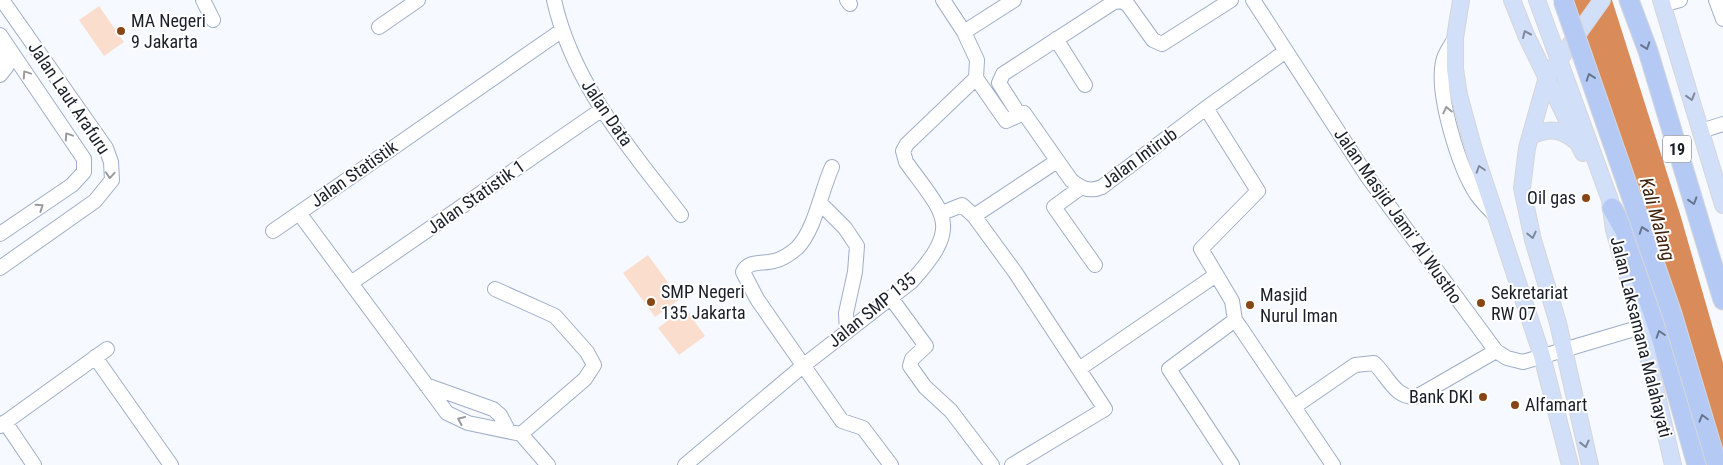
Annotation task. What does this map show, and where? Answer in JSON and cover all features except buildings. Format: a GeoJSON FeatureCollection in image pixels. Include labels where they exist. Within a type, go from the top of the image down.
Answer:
{"type":"FeatureCollection","features":[{"type":"Feature","properties":{"kind":"highway"},"geometry":{"type":"LineString","coordinates":[[1563,0],[1672,314],[1717,465]]}},
{"type":"Feature","properties":{"kind":"highway","name":"19"},"geometry":{"type":"LineString","coordinates":[[1629,0],[1648,51],[1723,300]]}},
{"type":"Feature","properties":{"kind":"highway"},"geometry":{"type":"LineString","coordinates":[[1612,208],[1625,231],[1661,337],[1697,465]]}},
{"type":"Feature","properties":{"kind":"main road"},"geometry":{"type":"LineString","coordinates":[[1462,0],[1455,38],[1455,69],[1459,95],[1495,216],[1542,356],[1570,465]]}},
{"type":"Feature","properties":{"kind":"main road","name":"Jalan Laksamana Malahayati"},"geometry":{"type":"LineString","coordinates":[[1512,0],[1526,35],[1612,208]]}},
{"type":"Feature","properties":{"kind":"main road","name":"Jalan Laksamana Malahayati"},"geometry":{"type":"LineString","coordinates":[[1537,0],[1612,208],[1614,230],[1642,326],[1673,465]]}},
{"type":"Feature","properties":{"kind":"main road"},"geometry":{"type":"LineString","coordinates":[[1590,465],[1564,348],[1533,240],[1522,188],[1531,136],[1547,78],[1571,41],[1602,0]]}},
{"type":"Feature","properties":{"kind":"main road"},"geometry":{"type":"LineString","coordinates":[[1662,3],[1723,205]]}},
{"type":"Feature","properties":{"kind":"main road"},"geometry":{"type":"LineString","coordinates":[[1531,136],[1544,130],[1556,130],[1567,134],[1580,145]]}},
{"type":"Feature","properties":{"kind":"street","name":"Jalan Laut Arafuru"},"geometry":{"type":"LineString","coordinates":[[0,268],[95,202],[112,180],[111,162],[106,148],[2,0]]}},
{"type":"Feature","properties":{"kind":"street"},"geometry":{"type":"LineString","coordinates":[[203,0],[213,20]]}},
{"type":"Feature","properties":{"kind":"street"},"geometry":{"type":"LineString","coordinates":[[379,27],[418,0]]}},
{"type":"Feature","properties":{"kind":"street","name":"Jalan Data"},"geometry":{"type":"LineString","coordinates":[[554,0],[561,31],[574,62],[601,110],[681,215]]}},
{"type":"Feature","properties":{"kind":"street"},"geometry":{"type":"LineString","coordinates":[[943,0],[964,32],[978,60],[976,78],[906,144],[903,152],[906,162],[942,213],[962,205],[974,216],[1015,272],[1106,409],[1012,465]]}},
{"type":"Feature","properties":{"kind":"street"},"geometry":{"type":"LineString","coordinates":[[964,32],[1014,0]]}},
{"type":"Feature","properties":{"kind":"street"},"geometry":{"type":"LineString","coordinates":[[1015,108],[999,83],[1000,77],[1114,2],[1122,1],[1128,5],[1153,40],[1162,44],[1231,0]]}},
{"type":"Feature","properties":{"kind":"street","name":"Jalan Masjid Jami' Al Wustho"},"geometry":{"type":"LineString","coordinates":[[1253,0],[1367,176],[1496,351],[1516,361],[1523,362],[1564,348],[1642,326]]}},
{"type":"Feature","properties":{"kind":"street"},"geometry":{"type":"LineString","coordinates":[[1662,3],[1680,0]]}},
{"type":"Feature","properties":{"kind":"street"},"geometry":{"type":"LineString","coordinates":[[1716,0],[1723,18]]}},
{"type":"Feature","properties":{"kind":"street","name":"Jalan Statistik"},"geometry":{"type":"LineString","coordinates":[[521,434],[508,430],[489,429],[456,419],[447,413],[299,213],[561,31]]}},
{"type":"Feature","properties":{"kind":"street","name":"Jalan Laut Arafuru"},"geometry":{"type":"LineString","coordinates":[[0,35],[84,159],[84,172],[72,185],[0,234]]}},
{"type":"Feature","properties":{"kind":"street"},"geometry":{"type":"LineString","coordinates":[[1056,39],[1085,85]]}},
{"type":"Feature","properties":{"kind":"street","name":"Jalan Intirub"},"geometry":{"type":"LineString","coordinates":[[976,78],[1006,121],[1024,113],[1057,161],[1080,188],[1094,190],[1102,187],[1206,108],[1286,51]]}},
{"type":"Feature","properties":{"kind":"street"},"geometry":{"type":"LineString","coordinates":[[0,55],[6,63],[3,72]]}},
{"type":"Feature","properties":{"kind":"street"},"geometry":{"type":"LineString","coordinates":[[1206,108],[1258,191],[1205,243],[1201,249],[1202,252],[1232,302],[1235,320],[1333,465]]}},
{"type":"Feature","properties":{"kind":"street","name":"Jalan Statistik 1"},"geometry":{"type":"LineString","coordinates":[[351,283],[601,110]]}},
{"type":"Feature","properties":{"kind":"street"},"geometry":{"type":"LineString","coordinates":[[1701,130],[1723,124]]}},
{"type":"Feature","properties":{"kind":"street"},"geometry":{"type":"LineString","coordinates":[[974,216],[1057,161]]}},
{"type":"Feature","properties":{"kind":"street"},"geometry":{"type":"LineString","coordinates":[[832,167],[822,192],[820,203],[804,237],[794,250],[774,261],[748,266],[743,272],[757,300],[804,364],[842,421],[863,428],[891,465]]}},
{"type":"Feature","properties":{"kind":"street"},"geometry":{"type":"LineString","coordinates":[[1080,188],[1054,207],[1095,265]]}},
{"type":"Feature","properties":{"kind":"street"},"geometry":{"type":"LineString","coordinates":[[820,203],[845,228],[857,246],[855,272],[846,313],[847,332]]}},
{"type":"Feature","properties":{"kind":"street"},"geometry":{"type":"LineString","coordinates":[[273,231],[299,213]]}},
{"type":"Feature","properties":{"kind":"street","name":"Jalan SMP 135"},"geometry":{"type":"LineString","coordinates":[[685,465],[700,460],[804,364],[911,282],[925,266],[944,232],[942,213]]}},
{"type":"Feature","properties":{"kind":"street"},"geometry":{"type":"LineString","coordinates":[[1079,369],[1216,275]]}},
{"type":"Feature","properties":{"kind":"street"},"geometry":{"type":"LineString","coordinates":[[495,289],[554,316],[586,352],[594,365],[585,380],[521,434],[548,465]]}},
{"type":"Feature","properties":{"kind":"street"},"geometry":{"type":"LineString","coordinates":[[891,298],[926,346],[912,359],[910,366],[925,387],[935,393],[951,410],[992,465]]}},
{"type":"Feature","properties":{"kind":"street"},"geometry":{"type":"LineString","coordinates":[[1232,465],[1169,369],[1235,320]]}},
{"type":"Feature","properties":{"kind":"street"},"geometry":{"type":"LineString","coordinates":[[1294,407],[1355,365],[1366,362],[1374,363],[1397,392],[1413,398],[1496,351]]}},
{"type":"Feature","properties":{"kind":"street"},"geometry":{"type":"LineString","coordinates":[[34,465],[2,424],[101,353],[171,465]]}},
{"type":"Feature","properties":{"kind":"street"},"geometry":{"type":"LineString","coordinates":[[426,385],[493,409],[504,421],[508,430]]}},
{"type":"Feature","properties":{"kind":"shaded area"},"geometry":{"type":"Polygon","coordinates":[[[99,6],[124,42],[104,56],[79,20],[99,6]]]}},
{"type":"Feature","properties":{"kind":"shaded area"},"geometry":{"type":"Polygon","coordinates":[[[648,255],[680,299],[655,317],[623,273],[648,255]]]}},
{"type":"Feature","properties":{"kind":"shaded area"},"geometry":{"type":"Polygon","coordinates":[[[685,308],[705,336],[679,355],[658,328],[685,308]]]}},
{"type":"Feature","properties":{"kind":"water","name":"Kali Malang"},"geometry":{"type":"Polygon","coordinates":[[[1563,0],[1612,0],[1680,214],[1723,363],[1723,465],[1563,0]]]}},
{"type":"Feature","properties":{"kind":"place","name":"MA Negeri 9 Jakarta"},"geometry":{"type":"Point","coordinates":[121,31]}},
{"type":"Feature","properties":{"kind":"place","name":"Oil gas"},"geometry":{"type":"Point","coordinates":[1586,198]}},
{"type":"Feature","properties":{"kind":"place","name":"SMP Negeri 135 Jakarta"},"geometry":{"type":"Point","coordinates":[651,302]}},
{"type":"Feature","properties":{"kind":"place","name":"Sekretariat RW 07"},"geometry":{"type":"Point","coordinates":[1481,303]}},
{"type":"Feature","properties":{"kind":"place","name":"Masjid Nurul Iman"},"geometry":{"type":"Point","coordinates":[1250,305]}},
{"type":"Feature","properties":{"kind":"place","name":"Bank DKI"},"geometry":{"type":"Point","coordinates":[1483,397]}},
{"type":"Feature","properties":{"kind":"place","name":"Alfamart"},"geometry":{"type":"Point","coordinates":[1515,405]}}]}
